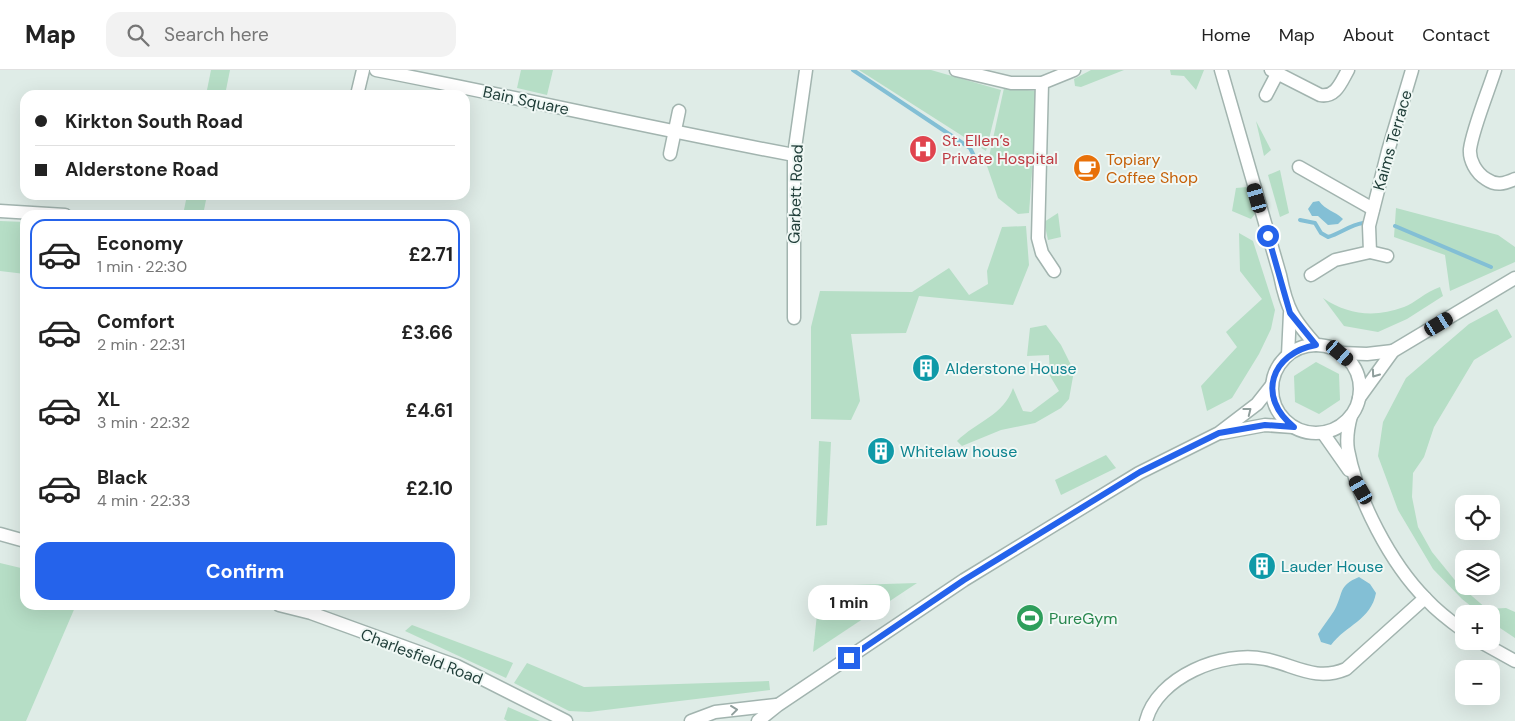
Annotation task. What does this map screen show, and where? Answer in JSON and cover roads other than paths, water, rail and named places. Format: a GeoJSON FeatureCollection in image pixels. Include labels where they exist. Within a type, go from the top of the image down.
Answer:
{"type":"FeatureCollection","features":[{"type":"Feature","properties":{"kind":"street"},"geometry":{"type":"LineString","coordinates":[[358,90],[363,70]]}},
{"type":"Feature","properties":{"kind":"street","name":"Bain Square"},"geometry":{"type":"LineString","coordinates":[[376,70],[527,100],[675,133],[794,155]]}},
{"type":"Feature","properties":{"kind":"street","name":"Garbett Road"},"geometry":{"type":"LineString","coordinates":[[794,318],[792,277],[794,155],[806,70]]}},
{"type":"Feature","properties":{"kind":"street"},"geometry":{"type":"LineString","coordinates":[[956,70],[1011,83],[1042,83],[1074,70]]}},
{"type":"Feature","properties":{"kind":"street"},"geometry":{"type":"LineString","coordinates":[[1221,70],[1290,313],[1288,355]]}},
{"type":"Feature","properties":{"kind":"street"},"geometry":{"type":"LineString","coordinates":[[1266,95],[1274,72],[1320,95],[1326,96],[1336,90],[1348,70]]}},
{"type":"Feature","properties":{"kind":"street","name":"Kaims Terrace"},"geometry":{"type":"LineString","coordinates":[[1370,252],[1368,239],[1373,209],[1412,70]]}},
{"type":"Feature","properties":{"kind":"street"},"geometry":{"type":"LineString","coordinates":[[1495,70],[1470,150],[1473,166],[1493,184],[1506,183],[1515,179]]}},
{"type":"Feature","properties":{"kind":"street"},"geometry":{"type":"LineString","coordinates":[[1042,83],[1038,238],[1042,253],[1054,271]]}},
{"type":"Feature","properties":{"kind":"street"},"geometry":{"type":"LineString","coordinates":[[670,154],[679,111]]}},
{"type":"Feature","properties":{"kind":"street","name":"Kaims Terrace"},"geometry":{"type":"LineString","coordinates":[[1299,167],[1373,209]]}},
{"type":"Feature","properties":{"kind":"street"},"geometry":{"type":"LineString","coordinates":[[0,210],[20,212]]}},
{"type":"Feature","properties":{"kind":"street"},"geometry":{"type":"LineString","coordinates":[[1311,275],[1335,260],[1370,252],[1387,256]]}},
{"type":"Feature","properties":{"kind":"street"},"geometry":{"type":"LineString","coordinates":[[1455,624],[1424,598],[1394,558],[1378,529],[1361,490],[1348,449],[1348,431],[1351,416],[1359,398],[1393,351],[1515,278]]}},
{"type":"Feature","properties":{"kind":"street"},"geometry":{"type":"LineString","coordinates":[[1290,313],[1316,345]]}},
{"type":"Feature","properties":{"kind":"street"},"geometry":{"type":"LineString","coordinates":[[758,721],[778,705],[973,574],[1140,472],[1219,433],[1257,404],[1272,385],[1280,363],[1288,355],[1302,348],[1316,345],[1329,347],[1340,353],[1350,361],[1357,373],[1360,385],[1359,398]]}},
{"type":"Feature","properties":{"kind":"street"},"geometry":{"type":"LineString","coordinates":[[1340,353],[1367,354],[1393,351]]}},
{"type":"Feature","properties":{"kind":"street"},"geometry":{"type":"LineString","coordinates":[[1272,385],[1277,409],[1284,419],[1303,431],[1323,433],[1338,427],[1351,416]]}},
{"type":"Feature","properties":{"kind":"street"},"geometry":{"type":"LineString","coordinates":[[1219,433],[1265,425],[1294,427]]}},
{"type":"Feature","properties":{"kind":"street"},"geometry":{"type":"LineString","coordinates":[[1323,433],[1341,455],[1361,490]]}},
{"type":"Feature","properties":{"kind":"street"},"geometry":{"type":"LineString","coordinates":[[0,534],[20,540]]}},
{"type":"Feature","properties":{"kind":"street"},"geometry":{"type":"LineString","coordinates":[[1146,721],[1154,701],[1164,688],[1194,671],[1226,660],[1243,656],[1265,659],[1313,673],[1332,675],[1346,669],[1424,598]]}},
{"type":"Feature","properties":{"kind":"street","name":"Charlesfield Road"},"geometry":{"type":"LineString","coordinates":[[299,610],[457,666],[564,719],[578,721]]}},
{"type":"Feature","properties":{"kind":"street"},"geometry":{"type":"LineString","coordinates":[[1495,650],[1515,661]]}},
{"type":"Feature","properties":{"kind":"street"},"geometry":{"type":"LineString","coordinates":[[691,721],[715,712],[778,705]]}},
{"type":"Feature","properties":{"kind":"water"},"geometry":{"type":"Polygon","coordinates":[[[1319,201],[1343,219],[1338,224],[1328,225],[1318,216],[1312,216],[1308,209],[1313,202],[1319,201]]]}},
{"type":"Feature","properties":{"kind":"water"},"geometry":{"type":"Polygon","coordinates":[[[1359,577],[1370,584],[1376,593],[1369,610],[1331,645],[1321,642],[1318,634],[1334,611],[1344,587],[1359,577]]]}},
{"type":"Feature","properties":{"kind":"waterway"},"geometry":{"type":"LineString","coordinates":[[853,70],[970,148],[975,158]]}},
{"type":"Feature","properties":{"kind":"waterway"},"geometry":{"type":"LineString","coordinates":[[1300,220],[1315,223],[1321,233],[1328,237],[1363,223]]}},
{"type":"Feature","properties":{"kind":"waterway"},"geometry":{"type":"LineString","coordinates":[[1395,226],[1491,267]]}},
{"type":"Feature","properties":{"kind":"place","name":"St. Ellen’s Private Hospital"},"geometry":{"type":"Point","coordinates":[923,149]}},
{"type":"Feature","properties":{"kind":"place","name":"Topiary Coffee Shop"},"geometry":{"type":"Point","coordinates":[1087,168]}},
{"type":"Feature","properties":{"kind":"place","name":"Alderstone House"},"geometry":{"type":"Point","coordinates":[926,368]}},
{"type":"Feature","properties":{"kind":"place","name":"Whitelaw house"},"geometry":{"type":"Point","coordinates":[881,451]}},
{"type":"Feature","properties":{"kind":"place","name":"Lauder House"},"geometry":{"type":"Point","coordinates":[1262,566]}},
{"type":"Feature","properties":{"kind":"place","name":"PureGym"},"geometry":{"type":"Point","coordinates":[1030,618]}}]}
